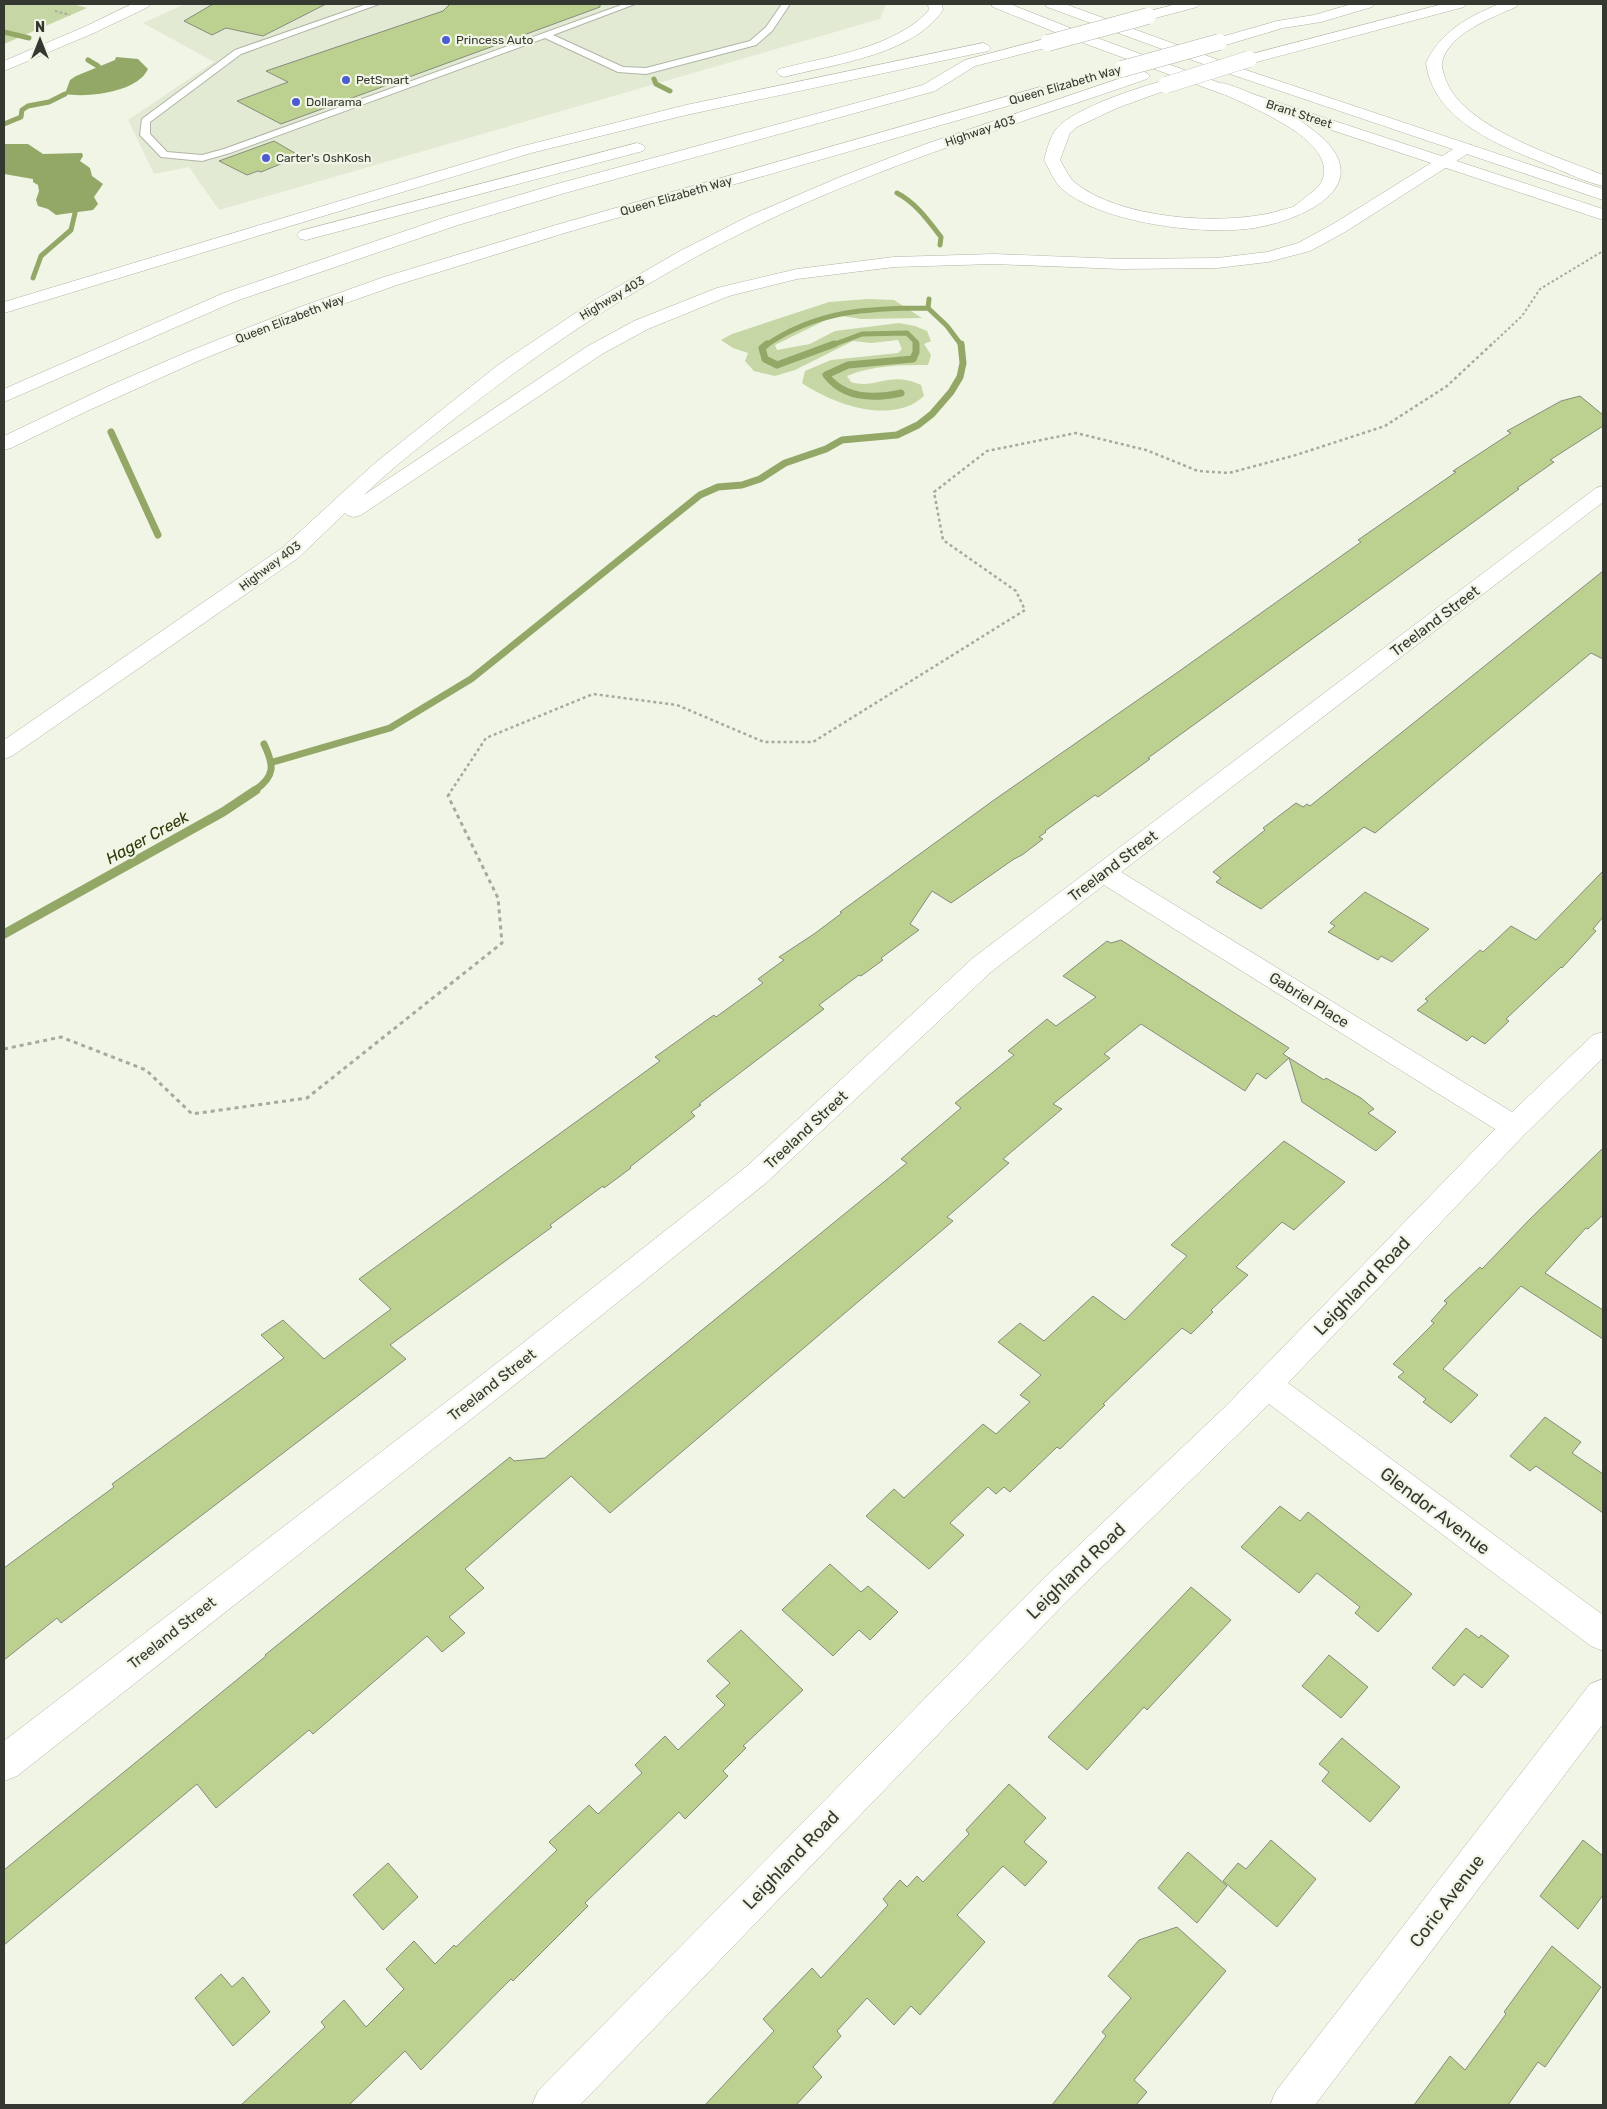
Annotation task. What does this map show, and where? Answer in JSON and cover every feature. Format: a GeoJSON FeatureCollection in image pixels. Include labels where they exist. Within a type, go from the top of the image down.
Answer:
{"type":"FeatureCollection","features":[{"type":"Feature","properties":{"kind":"main road"},"geometry":{"type":"LineString","coordinates":[[4,66],[89,30],[143,4]]}},
{"type":"Feature","properties":{"kind":"main road"},"geometry":{"type":"LineString","coordinates":[[4,308],[898,38],[917,29],[929,18],[936,10],[935,4]]}},
{"type":"Feature","properties":{"kind":"main road","name":"Brant Street"},"geometry":{"type":"LineString","coordinates":[[998,4],[1104,46],[1223,88],[1603,215]]}},
{"type":"Feature","properties":{"kind":"main road","name":"Brant Street"},"geometry":{"type":"LineString","coordinates":[[1052,4],[1241,73],[1603,195]]}},
{"type":"Feature","properties":{"kind":"main road"},"geometry":{"type":"LineString","coordinates":[[753,119],[970,63],[1164,4]]}},
{"type":"Feature","properties":{"kind":"main road"},"geometry":{"type":"LineString","coordinates":[[525,150],[686,110],[1042,40],[1192,4]]}},
{"type":"Feature","properties":{"kind":"main road","name":"Highway 403"},"geometry":{"type":"LineString","coordinates":[[4,751],[290,554],[382,467],[505,369],[575,321],[686,255],[764,216],[930,148],[1142,76],[1221,46],[1296,30],[1316,19],[1367,4]]}},
{"type":"Feature","properties":{"kind":"main road"},"geometry":{"type":"LineString","coordinates":[[1223,88],[1286,118],[1314,138],[1331,156],[1335,169],[1333,178],[1323,195],[1311,205],[1279,218],[1235,225],[1183,224],[1157,221],[1108,208],[1086,198],[1068,185],[1055,168],[1052,152],[1064,130],[1098,110],[1166,85],[1249,59],[1459,4]]}},
{"type":"Feature","properties":{"kind":"main road"},"geometry":{"type":"LineString","coordinates":[[1511,4],[1468,24],[1445,42],[1434,63],[1441,88],[1458,108],[1477,124],[1505,140],[1603,181]]}},
{"type":"Feature","properties":{"kind":"main road","name":"Queen Elizabeth Way"},"geometry":{"type":"LineString","coordinates":[[4,444],[59,416],[159,371],[307,311],[419,272],[542,234],[1122,69],[1221,46]]}},
{"type":"Feature","properties":{"kind":"main road"},"geometry":{"type":"LineString","coordinates":[[4,396],[106,350],[248,290],[452,221],[550,192],[928,88],[970,63]]}},
{"type":"Feature","properties":{"kind":"main road"},"geometry":{"type":"LineString","coordinates":[[293,238],[650,145]]}},
{"type":"Feature","properties":{"kind":"main road"},"geometry":{"type":"LineString","coordinates":[[290,554],[595,350],[641,325],[723,292],[797,274],[894,262],[994,259],[1121,264],[1217,263],[1268,257],[1304,248],[1466,148]]}},
{"type":"Feature","properties":{"kind":"main road"},"geometry":{"type":"LineString","coordinates":[[4,318],[255,249]]}},
{"type":"Feature","properties":{"kind":"main road","name":"Treeland Street"},"geometry":{"type":"LineString","coordinates":[[4,1763],[525,1359],[756,1175],[982,965],[1603,492]]}},
{"type":"Feature","properties":{"kind":"main road","name":"Gabriel Place"},"geometry":{"type":"LineString","coordinates":[[1104,873],[1514,1127]]}},
{"type":"Feature","properties":{"kind":"main road","name":"Leighland Road"},"geometry":{"type":"LineString","coordinates":[[552,2105],[1051,1594],[1268,1386],[1514,1127],[1603,1042]]}},
{"type":"Feature","properties":{"kind":"main road","name":"Glendor Avenue"},"geometry":{"type":"LineString","coordinates":[[1268,1386],[1603,1635]]}},
{"type":"Feature","properties":{"kind":"main road","name":"Coric Avenue"},"geometry":{"type":"LineString","coordinates":[[1290,2105],[1603,1696]]}},
{"type":"Feature","properties":{"kind":"lane"},"geometry":{"type":"LineString","coordinates":[[375,4],[238,52],[145,121],[144,135],[164,155],[206,156],[227,151],[631,4]]}},
{"type":"Feature","properties":{"kind":"lane"},"geometry":{"type":"LineString","coordinates":[[545,35],[621,70],[646,71],[753,43],[769,30],[786,4]]}},
{"type":"Feature","properties":{"kind":"path"},"geometry":{"type":"LineString","coordinates":[[55,11],[72,16]]}},
{"type":"Feature","properties":{"kind":"path"},"geometry":{"type":"LineString","coordinates":[[4,1048],[61,1037],[146,1070],[192,1114],[307,1098],[502,943],[498,898],[448,796],[486,738],[593,694],[677,705],[764,742],[813,742],[1025,610],[1016,590],[943,540],[934,492],[987,452],[1076,433],[1146,450],[1198,471],[1229,473],[1305,452],[1384,426],[1447,386],[1522,316],[1540,290],[1603,251]]}},
{"type":"Feature","properties":{"kind":"shaded area"},"geometry":{"type":"Polygon","coordinates":[[[4,4],[73,4],[87,8],[4,44],[4,4]]]}},
{"type":"Feature","properties":{"kind":"shaded area"},"geometry":{"type":"Polygon","coordinates":[[[185,4],[886,4],[880,19],[219,210],[189,167],[154,174],[128,120],[214,62],[143,23],[185,4]]]}},
{"type":"Feature","properties":{"kind":"shaded area"},"geometry":{"type":"Polygon","coordinates":[[[116,57],[138,59],[148,69],[143,77],[134,83],[111,92],[86,95],[65,94],[70,80],[115,60],[116,57]]]}},
{"type":"Feature","properties":{"kind":"shaded area"},"geometry":{"type":"Polygon","coordinates":[[[4,144],[28,144],[43,154],[82,153],[83,156],[80,161],[90,168],[92,176],[103,184],[94,197],[98,204],[93,210],[56,215],[48,209],[38,206],[36,200],[39,191],[38,185],[33,182],[33,179],[4,174],[4,144]]]}},
{"type":"Feature","properties":{"kind":"shaded area"},"geometry":{"type":"Polygon","coordinates":[[[868,299],[894,300],[922,318],[861,319],[836,315],[775,345],[777,350],[810,344],[835,331],[899,323],[915,326],[927,331],[931,341],[924,344],[931,355],[928,365],[877,368],[847,376],[851,382],[860,384],[900,379],[921,385],[924,396],[911,405],[884,411],[854,407],[826,397],[802,383],[805,371],[831,360],[898,353],[902,349],[898,340],[871,343],[853,341],[795,370],[775,376],[754,371],[745,361],[748,353],[733,348],[721,340],[732,334],[829,302],[868,299]]]}},
{"type":"Feature","properties":{"kind":"building"},"geometry":{"type":"Polygon","coordinates":[[[213,4],[326,4],[263,36],[226,28],[212,35],[184,21],[213,4]]]}},
{"type":"Feature","properties":{"kind":"building"},"geometry":{"type":"Polygon","coordinates":[[[450,4],[600,4],[600,7],[281,124],[237,101],[288,82],[266,71],[443,11],[450,4]]]}},
{"type":"Feature","properties":{"kind":"building","name":"Carter's OshKosh"},"geometry":{"type":"Polygon","coordinates":[[[274,141],[300,156],[261,172],[258,171],[247,175],[219,161],[274,141]]]}},
{"type":"Feature","properties":{"kind":"building"},"geometry":{"type":"Polygon","coordinates":[[[1580,396],[1603,415],[1603,426],[1550,460],[1554,462],[1517,488],[1519,489],[1148,758],[1150,759],[1098,797],[1095,795],[1045,831],[1039,837],[1043,839],[1022,855],[951,903],[932,891],[910,924],[919,930],[881,958],[883,960],[861,976],[859,975],[819,1005],[824,1009],[699,1104],[701,1105],[691,1112],[695,1116],[631,1168],[604,1188],[603,1186],[550,1225],[552,1227],[390,1345],[406,1359],[61,1623],[57,1618],[4,1660],[4,1568],[114,1487],[112,1484],[284,1358],[261,1335],[283,1320],[324,1359],[391,1309],[359,1279],[660,1061],[655,1057],[763,983],[758,979],[784,960],[779,957],[814,934],[842,913],[840,912],[994,800],[1361,542],[1358,540],[1456,472],[1453,471],[1511,433],[1507,431],[1561,401],[1580,396]]]}},
{"type":"Feature","properties":{"kind":"building"},"geometry":{"type":"Polygon","coordinates":[[[1603,571],[1603,659],[1591,653],[1375,833],[1364,827],[1261,909],[1216,882],[1221,878],[1213,872],[1265,830],[1263,828],[1296,803],[1303,807],[1307,804],[1310,806],[1603,571]]]}},
{"type":"Feature","properties":{"kind":"building"},"geometry":{"type":"Polygon","coordinates":[[[1603,871],[1603,917],[1593,929],[1596,931],[1562,968],[1506,1019],[1509,1021],[1485,1044],[1472,1036],[1467,1041],[1417,1010],[1428,1001],[1425,999],[1480,950],[1483,952],[1511,926],[1536,940],[1603,871]]]}},
{"type":"Feature","properties":{"kind":"building"},"geometry":{"type":"Polygon","coordinates":[[[1365,892],[1429,929],[1392,962],[1381,956],[1378,960],[1328,932],[1335,926],[1330,923],[1365,892]]]}},
{"type":"Feature","properties":{"kind":"building"},"geometry":{"type":"Polygon","coordinates":[[[1121,940],[1289,1048],[1283,1054],[1324,1080],[1326,1078],[1361,1098],[1374,1109],[1368,1113],[1396,1132],[1376,1151],[1302,1102],[1289,1058],[1266,1079],[1257,1073],[1245,1091],[1141,1024],[1104,1054],[1110,1058],[1053,1104],[1062,1109],[1003,1159],[1009,1163],[947,1217],[953,1221],[610,1513],[571,1476],[465,1569],[484,1588],[449,1617],[465,1633],[442,1652],[427,1636],[313,1734],[309,1730],[216,1808],[197,1784],[4,1945],[4,1870],[265,1655],[510,1457],[514,1461],[545,1458],[907,1163],[901,1159],[961,1108],[955,1103],[1014,1055],[1008,1051],[1047,1019],[1056,1026],[1096,997],[1063,976],[1107,941],[1111,943],[1121,940]]]}},
{"type":"Feature","properties":{"kind":"building"},"geometry":{"type":"Polygon","coordinates":[[[1284,1141],[1345,1182],[1294,1230],[1282,1222],[1236,1267],[1248,1275],[1211,1310],[1213,1312],[1191,1334],[1182,1328],[1103,1404],[1105,1405],[1060,1449],[1057,1447],[1010,1492],[1004,1487],[996,1494],[988,1487],[950,1523],[964,1535],[929,1569],[866,1516],[894,1489],[904,1498],[983,1424],[996,1434],[1030,1402],[1020,1395],[1041,1375],[998,1342],[1020,1323],[1044,1341],[1093,1296],[1125,1320],[1187,1256],[1171,1245],[1284,1141]]]}},
{"type":"Feature","properties":{"kind":"building"},"geometry":{"type":"Polygon","coordinates":[[[1603,1148],[1603,1215],[1588,1229],[1586,1228],[1545,1273],[1603,1310],[1603,1339],[1521,1286],[1443,1369],[1478,1395],[1451,1423],[1423,1402],[1426,1399],[1398,1377],[1404,1372],[1393,1364],[1434,1323],[1431,1321],[1447,1303],[1444,1301],[1480,1267],[1482,1269],[1603,1148]]]}},
{"type":"Feature","properties":{"kind":"building"},"geometry":{"type":"Polygon","coordinates":[[[1545,1417],[1581,1442],[1572,1453],[1603,1474],[1603,1513],[1536,1466],[1530,1471],[1510,1456],[1545,1417]]]}},
{"type":"Feature","properties":{"kind":"building"},"geometry":{"type":"Polygon","coordinates":[[[1280,1506],[1300,1521],[1308,1512],[1412,1594],[1378,1632],[1355,1613],[1360,1607],[1317,1573],[1299,1593],[1241,1547],[1280,1506]]]}},
{"type":"Feature","properties":{"kind":"building"},"geometry":{"type":"Polygon","coordinates":[[[830,1564],[861,1592],[868,1586],[898,1612],[870,1640],[859,1630],[833,1656],[782,1610],[830,1564]]]}},
{"type":"Feature","properties":{"kind":"building"},"geometry":{"type":"Polygon","coordinates":[[[1191,1587],[1231,1620],[1147,1710],[1144,1707],[1087,1770],[1048,1737],[1191,1587]]]}},
{"type":"Feature","properties":{"kind":"building"},"geometry":{"type":"Polygon","coordinates":[[[1466,1628],[1479,1638],[1481,1635],[1509,1656],[1482,1688],[1464,1674],[1454,1686],[1432,1668],[1466,1628]]]}},
{"type":"Feature","properties":{"kind":"building"},"geometry":{"type":"Polygon","coordinates":[[[741,1630],[803,1690],[743,1746],[746,1748],[723,1771],[728,1776],[685,1819],[679,1812],[585,1903],[588,1906],[513,1981],[511,1979],[421,2070],[405,2051],[349,2105],[241,2105],[325,2027],[321,2022],[344,2000],[366,2027],[404,1989],[386,1969],[414,1941],[435,1964],[454,1945],[456,1947],[557,1850],[549,1842],[589,1805],[598,1814],[642,1773],[635,1765],[665,1736],[678,1750],[725,1705],[716,1696],[730,1683],[707,1661],[741,1630]]]}},
{"type":"Feature","properties":{"kind":"building"},"geometry":{"type":"Polygon","coordinates":[[[1329,1655],[1368,1687],[1341,1718],[1302,1686],[1329,1655]]]}},
{"type":"Feature","properties":{"kind":"building"},"geometry":{"type":"Polygon","coordinates":[[[1342,1738],[1400,1787],[1370,1822],[1322,1781],[1329,1772],[1319,1764],[1342,1738]]]}},
{"type":"Feature","properties":{"kind":"building"},"geometry":{"type":"Polygon","coordinates":[[[1009,1784],[1046,1818],[1024,1842],[1047,1862],[1025,1886],[1003,1866],[957,1915],[985,1942],[920,2015],[911,2006],[894,2025],[867,1998],[837,2031],[841,2036],[813,2067],[822,2077],[796,2105],[705,2105],[774,2031],[763,2019],[812,1968],[821,1978],[888,1905],[883,1899],[900,1880],[907,1887],[917,1876],[923,1882],[969,1834],[966,1830],[1009,1784]]]}},
{"type":"Feature","properties":{"kind":"building"},"geometry":{"type":"Polygon","coordinates":[[[1271,1840],[1316,1879],[1277,1927],[1223,1881],[1238,1863],[1246,1869],[1271,1840]]]}},
{"type":"Feature","properties":{"kind":"building"},"geometry":{"type":"Polygon","coordinates":[[[1583,1840],[1603,1856],[1603,1895],[1578,1929],[1540,1896],[1583,1840]]]}},
{"type":"Feature","properties":{"kind":"building"},"geometry":{"type":"Polygon","coordinates":[[[1188,1852],[1227,1886],[1197,1923],[1158,1888],[1188,1852]]]}},
{"type":"Feature","properties":{"kind":"building"},"geometry":{"type":"Polygon","coordinates":[[[388,1863],[418,1897],[383,1930],[353,1895],[388,1863]]]}},
{"type":"Feature","properties":{"kind":"building"},"geometry":{"type":"Polygon","coordinates":[[[1177,1927],[1226,1971],[1134,2080],[1147,2092],[1136,2105],[1052,2105],[1106,2036],[1102,2032],[1131,1998],[1108,1976],[1139,1940],[1177,1927]]]}},
{"type":"Feature","properties":{"kind":"building"},"geometry":{"type":"Polygon","coordinates":[[[1552,1946],[1601,1987],[1545,2067],[1538,2062],[1508,2105],[1414,2105],[1450,2056],[1465,2070],[1552,1946]]]}},
{"type":"Feature","properties":{"kind":"building"},"geometry":{"type":"Polygon","coordinates":[[[221,1974],[232,1987],[243,1977],[270,2012],[233,2046],[195,1998],[221,1974]]]}},
{"type":"Feature","properties":{"kind":"waterway","name":"Hager Creek"},"geometry":{"type":"LineString","coordinates":[[4,32],[29,38]]}},
{"type":"Feature","properties":{"kind":"waterway","name":"Hager Creek"},"geometry":{"type":"LineString","coordinates":[[88,60],[98,66]]}},
{"type":"Feature","properties":{"kind":"waterway"},"geometry":{"type":"LineString","coordinates":[[654,79],[656,84],[670,91]]}},
{"type":"Feature","properties":{"kind":"waterway","name":"Hager Creek"},"geometry":{"type":"LineString","coordinates":[[4,124],[21,117],[22,110],[28,106],[49,102],[65,94]]}},
{"type":"Feature","properties":{"kind":"waterway"},"geometry":{"type":"LineString","coordinates":[[897,193],[916,207],[926,218],[941,237],[940,245]]}},
{"type":"Feature","properties":{"kind":"waterway","name":"Hager Creek"},"geometry":{"type":"LineString","coordinates":[[33,278],[41,256],[71,230],[75,213]]}},
{"type":"Feature","properties":{"kind":"waterway"},"geometry":{"type":"LineString","coordinates":[[928,308],[929,299]]}},
{"type":"Feature","properties":{"kind":"waterway"},"geometry":{"type":"LineString","coordinates":[[765,346],[784,334],[824,318],[864,311],[928,308]]}},
{"type":"Feature","properties":{"kind":"waterway"},"geometry":{"type":"LineString","coordinates":[[928,308],[947,326],[961,345]]}},
{"type":"Feature","properties":{"kind":"waterway"},"geometry":{"type":"LineString","coordinates":[[830,346],[862,334],[907,333],[916,342],[916,352],[913,359],[848,365],[826,375],[833,383],[851,393],[870,396],[901,393]]}},
{"type":"Feature","properties":{"kind":"waterway"},"geometry":{"type":"LineString","coordinates":[[767,344],[762,348],[765,359],[777,365],[834,344]]}},
{"type":"Feature","properties":{"kind":"waterway"},"geometry":{"type":"LineString","coordinates":[[273,762],[390,728],[471,679],[700,495],[718,487],[742,485],[760,479],[785,463],[826,449],[842,440],[897,435],[918,425],[932,414],[951,392],[960,377],[963,363],[961,345]]}},
{"type":"Feature","properties":{"kind":"waterway","name":"Hager Creek"},"geometry":{"type":"LineString","coordinates":[[111,432],[158,535]]}},
{"type":"Feature","properties":{"kind":"waterway","name":"Hager Creek"},"geometry":{"type":"LineString","coordinates":[[254,791],[266,780],[271,770],[270,758],[264,744]]}},
{"type":"Feature","properties":{"kind":"waterway","name":"Hager Creek"},"geometry":{"type":"LineString","coordinates":[[4,934],[223,812],[256,790]]}},
{"type":"Feature","properties":{"kind":"place","name":"Princess Auto"},"geometry":{"type":"Point","coordinates":[446,40]}},
{"type":"Feature","properties":{"kind":"place","name":"PetSmart"},"geometry":{"type":"Point","coordinates":[346,80]}},
{"type":"Feature","properties":{"kind":"place","name":"Dollarama"},"geometry":{"type":"Point","coordinates":[296,102]}},
{"type":"Feature","properties":{"kind":"place","name":"Carter's OshKosh"},"geometry":{"type":"Point","coordinates":[266,158]}}]}
